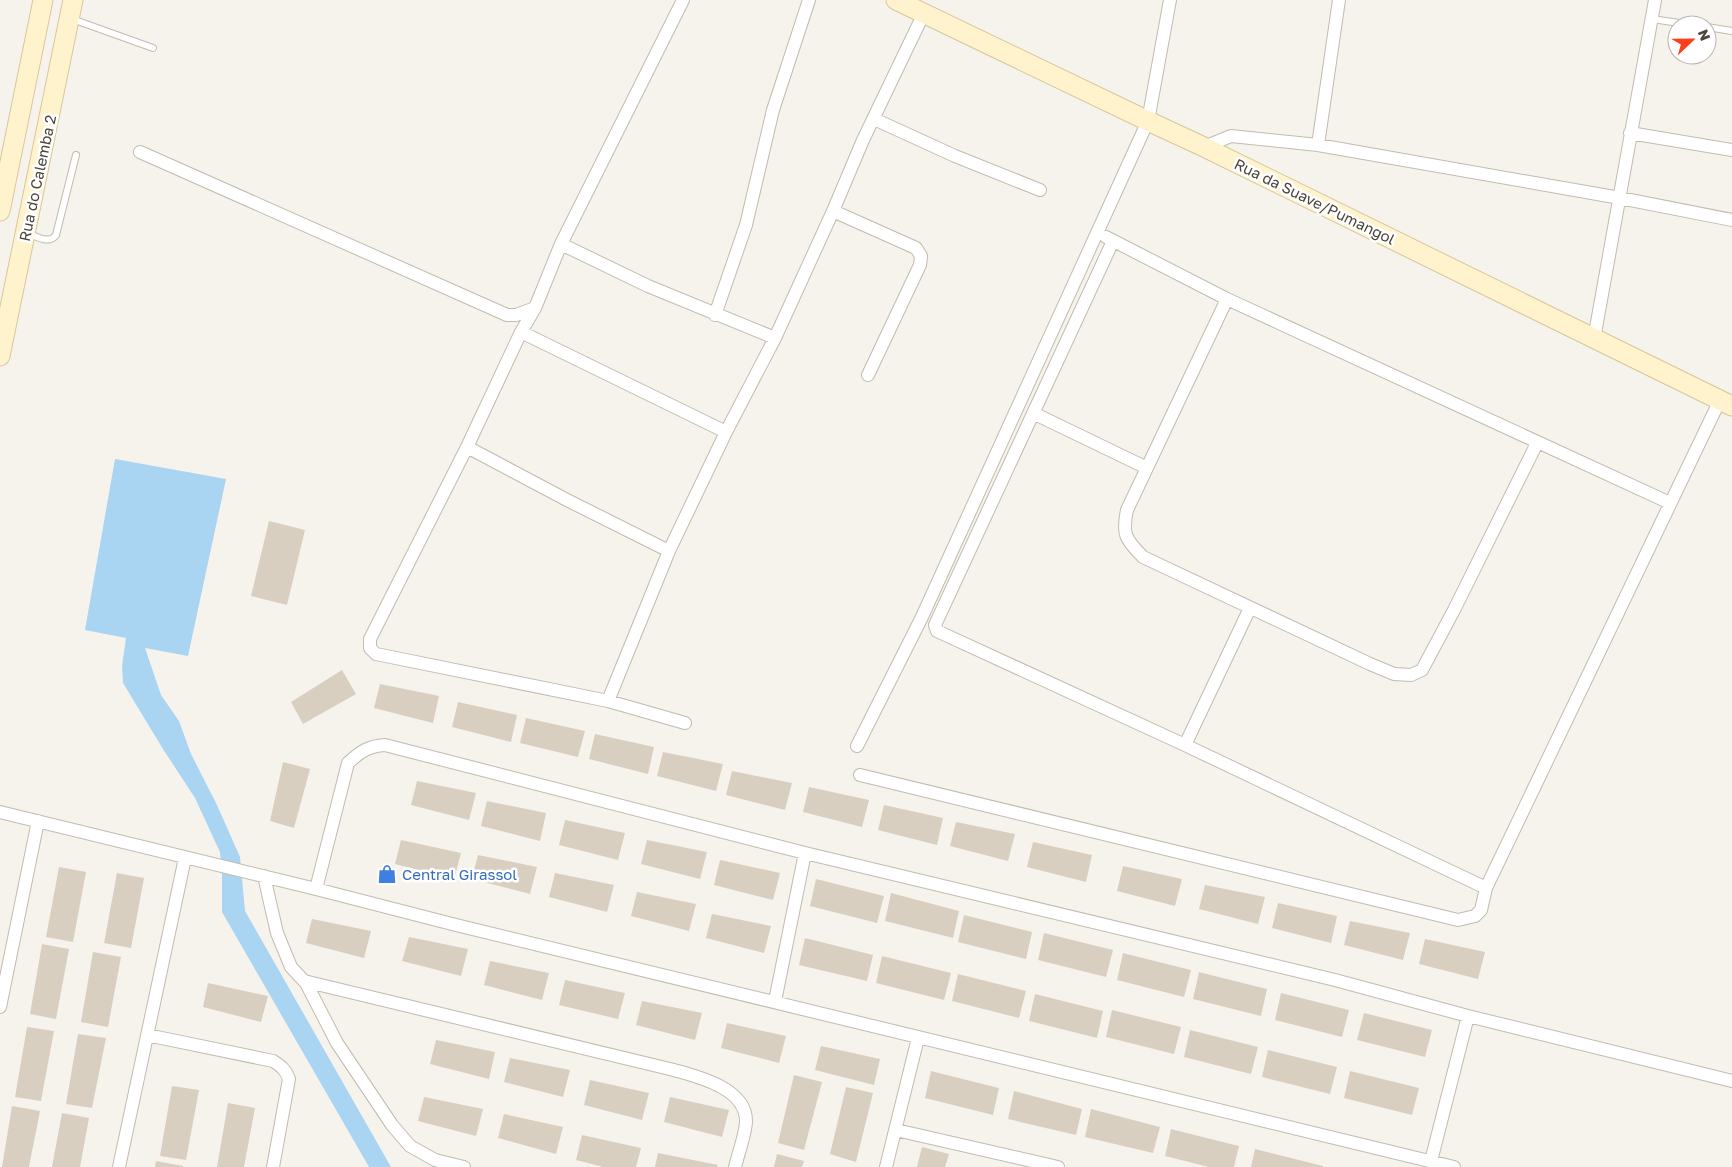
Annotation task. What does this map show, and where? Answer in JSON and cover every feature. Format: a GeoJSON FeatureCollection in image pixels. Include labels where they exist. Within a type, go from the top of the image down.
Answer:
{"type":"FeatureCollection","features":[{"type":"Feature","properties":{"kind":"street","name":"Rua do Calemba 2"},"geometry":{"type":"LineString","coordinates":[[0,206],[43,0]]}},
{"type":"Feature","properties":{"kind":"street","name":"Rua do Calemba 2"},"geometry":{"type":"LineString","coordinates":[[0,356],[73,0]]}},
{"type":"Feature","properties":{"kind":"street"},"geometry":{"type":"LineString","coordinates":[[683,0],[561,244],[535,308],[521,332],[467,447],[370,640],[370,648],[376,654],[608,701],[685,723]]}},
{"type":"Feature","properties":{"kind":"street"},"geometry":{"type":"LineString","coordinates":[[715,315],[746,225],[773,110],[809,0]]}},
{"type":"Feature","properties":{"kind":"street","name":"Rua da Suave/Pumangol"},"geometry":{"type":"LineString","coordinates":[[896,0],[1204,147],[1594,340],[1726,403]]}},
{"type":"Feature","properties":{"kind":"street"},"geometry":{"type":"LineString","coordinates":[[857,746],[921,619],[1148,121],[1170,0]]}},
{"type":"Feature","properties":{"kind":"street"},"geometry":{"type":"LineString","coordinates":[[1318,145],[1339,0]]}},
{"type":"Feature","properties":{"kind":"street"},"geometry":{"type":"LineString","coordinates":[[1594,340],[1655,0]]}},
{"type":"Feature","properties":{"kind":"street"},"geometry":{"type":"LineString","coordinates":[[608,701],[669,551],[774,338],[833,211],[863,140],[924,13]]}},
{"type":"Feature","properties":{"kind":"street"},"geometry":{"type":"LineString","coordinates":[[874,120],[955,156],[1040,190]]}},
{"type":"Feature","properties":{"kind":"street"},"geometry":{"type":"LineString","coordinates":[[1630,133],[1732,150]]}},
{"type":"Feature","properties":{"kind":"street"},"geometry":{"type":"LineString","coordinates":[[1204,147],[1231,136],[1318,145],[1620,198],[1732,220]]}},
{"type":"Feature","properties":{"kind":"street"},"geometry":{"type":"LineString","coordinates":[[140,152],[507,315],[516,315],[535,308]]}},
{"type":"Feature","properties":{"kind":"street"},"geometry":{"type":"LineString","coordinates":[[833,211],[916,248],[921,256],[920,265],[868,375]]}},
{"type":"Feature","properties":{"kind":"street"},"geometry":{"type":"LineString","coordinates":[[1097,232],[1227,299],[1670,503]]}},
{"type":"Feature","properties":{"kind":"street"},"geometry":{"type":"LineString","coordinates":[[1113,241],[935,625],[937,631],[1185,745],[1486,888]]}},
{"type":"Feature","properties":{"kind":"street"},"geometry":{"type":"LineString","coordinates":[[561,244],[648,286],[774,338]]}},
{"type":"Feature","properties":{"kind":"street"},"geometry":{"type":"LineString","coordinates":[[1227,299],[1128,510],[1123,529],[1131,545],[1143,557],[1370,664],[1394,674],[1411,675],[1422,670],[1454,610],[1537,442]]}},
{"type":"Feature","properties":{"kind":"street"},"geometry":{"type":"LineString","coordinates":[[521,332],[726,432]]}},
{"type":"Feature","properties":{"kind":"street"},"geometry":{"type":"LineString","coordinates":[[860,775],[1458,920],[1475,916],[1480,910],[1486,888],[1670,503],[1726,403]]}},
{"type":"Feature","properties":{"kind":"street"},"geometry":{"type":"LineString","coordinates":[[1033,413],[1147,468]]}},
{"type":"Feature","properties":{"kind":"street"},"geometry":{"type":"LineString","coordinates":[[467,447],[669,551]]}},
{"type":"Feature","properties":{"kind":"street"},"geometry":{"type":"LineString","coordinates":[[1185,745],[1250,608]]}},
{"type":"Feature","properties":{"kind":"street"},"geometry":{"type":"LineString","coordinates":[[316,889],[348,763],[362,750],[374,745],[385,745],[805,853],[1335,980],[1468,1016],[1732,1081]]}},
{"type":"Feature","properties":{"kind":"street"},"geometry":{"type":"LineString","coordinates":[[0,812],[918,1038],[1454,1167]]}},
{"type":"Feature","properties":{"kind":"street"},"geometry":{"type":"LineString","coordinates":[[0,1007],[38,821]]}},
{"type":"Feature","properties":{"kind":"street"},"geometry":{"type":"LineString","coordinates":[[775,1002],[805,853]]}},
{"type":"Feature","properties":{"kind":"street"},"geometry":{"type":"LineString","coordinates":[[119,1167],[185,858]]}},
{"type":"Feature","properties":{"kind":"street"},"geometry":{"type":"LineString","coordinates":[[264,876],[277,933],[291,967],[305,981],[337,1043],[392,1125],[410,1146],[435,1160],[464,1167]]}},
{"type":"Feature","properties":{"kind":"street"},"geometry":{"type":"LineString","coordinates":[[305,981],[674,1070],[707,1080],[735,1096],[742,1106],[746,1120],[735,1167]]}},
{"type":"Feature","properties":{"kind":"street"},"geometry":{"type":"LineString","coordinates":[[1431,1161],[1468,1016]]}},
{"type":"Feature","properties":{"kind":"street"},"geometry":{"type":"LineString","coordinates":[[147,1035],[273,1061],[281,1066],[287,1073],[288,1078],[272,1167]]}},
{"type":"Feature","properties":{"kind":"street"},"geometry":{"type":"LineString","coordinates":[[886,1167],[918,1038]]}},
{"type":"Feature","properties":{"kind":"street"},"geometry":{"type":"LineString","coordinates":[[896,1130],[1034,1164],[1058,1167]]}},
{"type":"Feature","properties":{"kind":"lane"},"geometry":{"type":"LineString","coordinates":[[70,18],[153,48]]}},
{"type":"Feature","properties":{"kind":"lane"},"geometry":{"type":"LineString","coordinates":[[1652,19],[1667,21]]}},
{"type":"Feature","properties":{"kind":"lane"},"geometry":{"type":"LineString","coordinates":[[1717,29],[1732,31]]}},
{"type":"Feature","properties":{"kind":"lane"},"geometry":{"type":"LineString","coordinates":[[25,233],[49,240],[56,235],[76,155]]}},
{"type":"Feature","properties":{"kind":"water"},"geometry":{"type":"Polygon","coordinates":[[[115,459],[226,479],[188,656],[145,648],[161,695],[179,721],[191,754],[217,805],[240,857],[245,911],[391,1167],[369,1167],[222,912],[220,852],[195,798],[123,683],[122,666],[126,638],[85,630],[115,459]]]}},
{"type":"Feature","properties":{"kind":"building"},"geometry":{"type":"Polygon","coordinates":[[[269,521],[305,530],[287,605],[251,596],[269,521]]]}},
{"type":"Feature","properties":{"kind":"building"},"geometry":{"type":"Polygon","coordinates":[[[342,670],[356,694],[303,724],[291,702],[342,670]]]}},
{"type":"Feature","properties":{"kind":"building"},"geometry":{"type":"Polygon","coordinates":[[[380,684],[439,696],[433,723],[374,708],[380,684]]]}},
{"type":"Feature","properties":{"kind":"building"},"geometry":{"type":"Polygon","coordinates":[[[458,702],[517,715],[511,742],[452,727],[458,702]]]}},
{"type":"Feature","properties":{"kind":"building"},"geometry":{"type":"Polygon","coordinates":[[[526,718],[585,731],[578,757],[520,743],[526,718]]]}},
{"type":"Feature","properties":{"kind":"building"},"geometry":{"type":"Polygon","coordinates":[[[595,734],[654,747],[648,774],[589,759],[595,734]]]}},
{"type":"Feature","properties":{"kind":"building"},"geometry":{"type":"Polygon","coordinates":[[[663,752],[723,764],[716,791],[657,776],[663,752]]]}},
{"type":"Feature","properties":{"kind":"building"},"geometry":{"type":"Polygon","coordinates":[[[283,762],[310,769],[294,828],[270,821],[283,762]]]}},
{"type":"Feature","properties":{"kind":"building"},"geometry":{"type":"Polygon","coordinates":[[[732,771],[792,783],[785,810],[726,795],[732,771]]]}},
{"type":"Feature","properties":{"kind":"building"},"geometry":{"type":"Polygon","coordinates":[[[417,781],[476,793],[469,820],[411,805],[417,781]]]}},
{"type":"Feature","properties":{"kind":"building"},"geometry":{"type":"Polygon","coordinates":[[[809,787],[869,800],[862,827],[803,812],[809,787]]]}},
{"type":"Feature","properties":{"kind":"building"},"geometry":{"type":"Polygon","coordinates":[[[487,801],[546,813],[540,841],[481,826],[487,801]]]}},
{"type":"Feature","properties":{"kind":"building"},"geometry":{"type":"Polygon","coordinates":[[[884,805],[943,818],[937,845],[878,830],[884,805]]]}},
{"type":"Feature","properties":{"kind":"building"},"geometry":{"type":"Polygon","coordinates":[[[565,820],[625,833],[618,860],[559,845],[565,820]]]}},
{"type":"Feature","properties":{"kind":"building"},"geometry":{"type":"Polygon","coordinates":[[[956,822],[1015,834],[1008,861],[950,846],[956,822]]]}},
{"type":"Feature","properties":{"kind":"building"},"geometry":{"type":"Polygon","coordinates":[[[401,840],[461,853],[454,879],[395,864],[401,840]]]}},
{"type":"Feature","properties":{"kind":"building"},"geometry":{"type":"Polygon","coordinates":[[[647,840],[707,852],[700,879],[641,864],[647,840]]]}},
{"type":"Feature","properties":{"kind":"building"},"geometry":{"type":"Polygon","coordinates":[[[1033,842],[1092,855],[1086,882],[1027,867],[1033,842]]]}},
{"type":"Feature","properties":{"kind":"building"},"geometry":{"type":"Polygon","coordinates":[[[478,855],[537,867],[530,894],[472,879],[478,855]]]}},
{"type":"Feature","properties":{"kind":"building"},"geometry":{"type":"Polygon","coordinates":[[[720,860],[780,873],[773,900],[714,885],[720,860]]]}},
{"type":"Feature","properties":{"kind":"building"},"geometry":{"type":"Polygon","coordinates":[[[1123,866],[1182,879],[1175,906],[1117,891],[1123,866]]]}},
{"type":"Feature","properties":{"kind":"building"},"geometry":{"type":"Polygon","coordinates":[[[59,867],[86,872],[73,942],[46,937],[59,867]]]}},
{"type":"Feature","properties":{"kind":"building"},"geometry":{"type":"Polygon","coordinates":[[[117,873],[144,878],[131,948],[104,943],[117,873]]]}},
{"type":"Feature","properties":{"kind":"building"},"geometry":{"type":"Polygon","coordinates":[[[555,873],[614,885],[607,912],[549,897],[555,873]]]}},
{"type":"Feature","properties":{"kind":"building"},"geometry":{"type":"Polygon","coordinates":[[[816,879],[884,896],[877,923],[810,906],[816,879]]]}},
{"type":"Feature","properties":{"kind":"building"},"geometry":{"type":"Polygon","coordinates":[[[1205,885],[1265,897],[1258,924],[1199,909],[1205,885]]]}},
{"type":"Feature","properties":{"kind":"building"},"geometry":{"type":"Polygon","coordinates":[[[637,892],[696,904],[689,931],[631,916],[637,892]]]}},
{"type":"Feature","properties":{"kind":"building"},"geometry":{"type":"Polygon","coordinates":[[[891,893],[959,911],[953,938],[885,921],[891,893]]]}},
{"type":"Feature","properties":{"kind":"building"},"geometry":{"type":"Polygon","coordinates":[[[1278,903],[1337,916],[1331,943],[1272,928],[1278,903]]]}},
{"type":"Feature","properties":{"kind":"building"},"geometry":{"type":"Polygon","coordinates":[[[712,914],[771,926],[764,953],[706,938],[712,914]]]}},
{"type":"Feature","properties":{"kind":"building"},"geometry":{"type":"Polygon","coordinates":[[[964,915],[1032,932],[1026,959],[958,942],[964,915]]]}},
{"type":"Feature","properties":{"kind":"building"},"geometry":{"type":"Polygon","coordinates":[[[312,919],[371,931],[364,958],[306,943],[312,919]]]}},
{"type":"Feature","properties":{"kind":"building"},"geometry":{"type":"Polygon","coordinates":[[[1350,921],[1410,933],[1403,960],[1344,945],[1350,921]]]}},
{"type":"Feature","properties":{"kind":"building"},"geometry":{"type":"Polygon","coordinates":[[[1044,933],[1113,950],[1106,977],[1038,960],[1044,933]]]}},
{"type":"Feature","properties":{"kind":"building"},"geometry":{"type":"Polygon","coordinates":[[[409,937],[468,949],[461,976],[402,961],[409,937]]]}},
{"type":"Feature","properties":{"kind":"building"},"geometry":{"type":"Polygon","coordinates":[[[805,938],[873,955],[867,981],[799,965],[805,938]]]}},
{"type":"Feature","properties":{"kind":"building"},"geometry":{"type":"Polygon","coordinates":[[[1425,939],[1485,952],[1478,979],[1419,964],[1425,939]]]}},
{"type":"Feature","properties":{"kind":"building"},"geometry":{"type":"Polygon","coordinates":[[[42,944],[69,949],[56,1019],[30,1014],[42,944]]]}},
{"type":"Feature","properties":{"kind":"building"},"geometry":{"type":"Polygon","coordinates":[[[93,952],[121,957],[108,1027],[81,1022],[93,952]]]}},
{"type":"Feature","properties":{"kind":"building"},"geometry":{"type":"Polygon","coordinates":[[[1123,953],[1191,970],[1184,997],[1117,980],[1123,953]]]}},
{"type":"Feature","properties":{"kind":"building"},"geometry":{"type":"Polygon","coordinates":[[[882,956],[951,973],[944,1000],[876,983],[882,956]]]}},
{"type":"Feature","properties":{"kind":"building"},"geometry":{"type":"Polygon","coordinates":[[[490,961],[549,973],[542,1000],[484,985],[490,961]]]}},
{"type":"Feature","properties":{"kind":"building"},"geometry":{"type":"Polygon","coordinates":[[[1199,972],[1267,989],[1261,1016],[1193,999],[1199,972]]]}},
{"type":"Feature","properties":{"kind":"building"},"geometry":{"type":"Polygon","coordinates":[[[958,974],[1026,991],[1019,1018],[952,1001],[958,974]]]}},
{"type":"Feature","properties":{"kind":"building"},"geometry":{"type":"Polygon","coordinates":[[[565,980],[625,993],[618,1019],[559,1005],[565,980]]]}},
{"type":"Feature","properties":{"kind":"building"},"geometry":{"type":"Polygon","coordinates":[[[208,983],[268,996],[261,1022],[203,1007],[208,983]]]}},
{"type":"Feature","properties":{"kind":"building"},"geometry":{"type":"Polygon","coordinates":[[[1281,993],[1349,1010],[1342,1037],[1275,1020],[1281,993]]]}},
{"type":"Feature","properties":{"kind":"building"},"geometry":{"type":"Polygon","coordinates":[[[1035,994],[1103,1011],[1097,1038],[1029,1021],[1035,994]]]}},
{"type":"Feature","properties":{"kind":"building"},"geometry":{"type":"Polygon","coordinates":[[[642,1001],[702,1013],[695,1040],[636,1025],[642,1001]]]}},
{"type":"Feature","properties":{"kind":"building"},"geometry":{"type":"Polygon","coordinates":[[[1112,1010],[1181,1027],[1174,1054],[1106,1037],[1112,1010]]]}},
{"type":"Feature","properties":{"kind":"building"},"geometry":{"type":"Polygon","coordinates":[[[1364,1013],[1432,1030],[1425,1057],[1357,1040],[1364,1013]]]}},
{"type":"Feature","properties":{"kind":"building"},"geometry":{"type":"Polygon","coordinates":[[[727,1023],[786,1036],[779,1063],[721,1048],[727,1023]]]}},
{"type":"Feature","properties":{"kind":"building"},"geometry":{"type":"Polygon","coordinates":[[[27,1027],[54,1031],[41,1101],[15,1097],[27,1027]]]}},
{"type":"Feature","properties":{"kind":"building"},"geometry":{"type":"Polygon","coordinates":[[[1190,1030],[1258,1047],[1251,1074],[1184,1057],[1190,1030]]]}},
{"type":"Feature","properties":{"kind":"building"},"geometry":{"type":"Polygon","coordinates":[[[78,1034],[106,1038],[92,1108],[66,1104],[78,1034]]]}},
{"type":"Feature","properties":{"kind":"building"},"geometry":{"type":"Polygon","coordinates":[[[436,1040],[495,1052],[489,1079],[430,1064],[436,1040]]]}},
{"type":"Feature","properties":{"kind":"building"},"geometry":{"type":"Polygon","coordinates":[[[821,1046],[880,1059],[874,1085],[815,1070],[821,1046]]]}},
{"type":"Feature","properties":{"kind":"building"},"geometry":{"type":"Polygon","coordinates":[[[1268,1050],[1337,1067],[1330,1094],[1262,1077],[1268,1050]]]}},
{"type":"Feature","properties":{"kind":"building"},"geometry":{"type":"Polygon","coordinates":[[[510,1058],[570,1070],[563,1097],[504,1082],[510,1058]]]}},
{"type":"Feature","properties":{"kind":"building"},"geometry":{"type":"Polygon","coordinates":[[[931,1071],[999,1088],[993,1115],[925,1098],[931,1071]]]}},
{"type":"Feature","properties":{"kind":"building"},"geometry":{"type":"Polygon","coordinates":[[[1350,1071],[1419,1088],[1412,1115],[1344,1098],[1350,1071]]]}},
{"type":"Feature","properties":{"kind":"building"},"geometry":{"type":"Polygon","coordinates":[[[794,1075],[822,1082],[804,1150],[778,1143],[794,1075]]]}},
{"type":"Feature","properties":{"kind":"building"},"geometry":{"type":"Polygon","coordinates":[[[590,1080],[649,1093],[642,1120],[584,1105],[590,1080]]]}},
{"type":"Feature","properties":{"kind":"building"},"geometry":{"type":"Polygon","coordinates":[[[172,1086],[199,1090],[186,1160],[160,1156],[172,1086]]]}},
{"type":"Feature","properties":{"kind":"building"},"geometry":{"type":"Polygon","coordinates":[[[846,1087],[873,1093],[856,1162],[830,1154],[846,1087]]]}},
{"type":"Feature","properties":{"kind":"building"},"geometry":{"type":"Polygon","coordinates":[[[1014,1091],[1082,1109],[1076,1135],[1008,1119],[1014,1091]]]}},
{"type":"Feature","properties":{"kind":"building"},"geometry":{"type":"Polygon","coordinates":[[[424,1097],[483,1109],[476,1136],[418,1121],[424,1097]]]}},
{"type":"Feature","properties":{"kind":"building"},"geometry":{"type":"Polygon","coordinates":[[[670,1097],[729,1110],[722,1137],[664,1122],[670,1097]]]}},
{"type":"Feature","properties":{"kind":"building"},"geometry":{"type":"Polygon","coordinates":[[[228,1103],[255,1108],[244,1167],[217,1167],[228,1103]]]}},
{"type":"Feature","properties":{"kind":"building"},"geometry":{"type":"Polygon","coordinates":[[[12,1106],[40,1111],[29,1167],[2,1167],[12,1106]]]}},
{"type":"Feature","properties":{"kind":"building"},"geometry":{"type":"Polygon","coordinates":[[[1091,1109],[1160,1127],[1153,1153],[1085,1137],[1091,1109]]]}},
{"type":"Feature","properties":{"kind":"building"},"geometry":{"type":"Polygon","coordinates":[[[62,1113],[89,1118],[80,1167],[52,1167],[62,1113]]]}},
{"type":"Feature","properties":{"kind":"building"},"geometry":{"type":"Polygon","coordinates":[[[504,1114],[563,1127],[556,1154],[498,1138],[504,1114]]]}},
{"type":"Feature","properties":{"kind":"building"},"geometry":{"type":"Polygon","coordinates":[[[1171,1129],[1239,1146],[1234,1167],[1209,1167],[1165,1156],[1171,1129]]]}},
{"type":"Feature","properties":{"kind":"building"},"geometry":{"type":"Polygon","coordinates":[[[582,1135],[641,1148],[636,1167],[603,1167],[576,1160],[582,1135]]]}},
{"type":"Feature","properties":{"kind":"building"},"geometry":{"type":"Polygon","coordinates":[[[922,1147],[949,1154],[945,1167],[917,1167],[922,1147]]]}},
{"type":"Feature","properties":{"kind":"building"},"geometry":{"type":"Polygon","coordinates":[[[1255,1149],[1323,1166],[1323,1167],[1251,1167],[1255,1149]]]}},
{"type":"Feature","properties":{"kind":"building"},"geometry":{"type":"Polygon","coordinates":[[[658,1153],[718,1165],[717,1167],[655,1167],[658,1153]]]}},
{"type":"Feature","properties":{"kind":"building"},"geometry":{"type":"Polygon","coordinates":[[[777,1154],[804,1161],[802,1167],[774,1167],[777,1154]]]}},
{"type":"Feature","properties":{"kind":"building"},"geometry":{"type":"Polygon","coordinates":[[[156,1161],[183,1166],[183,1167],[155,1167],[156,1161]]]}},
{"type":"Feature","properties":{"kind":"place","name":"Central Girassol"},"geometry":{"type":"Point","coordinates":[387,874]}}]}
